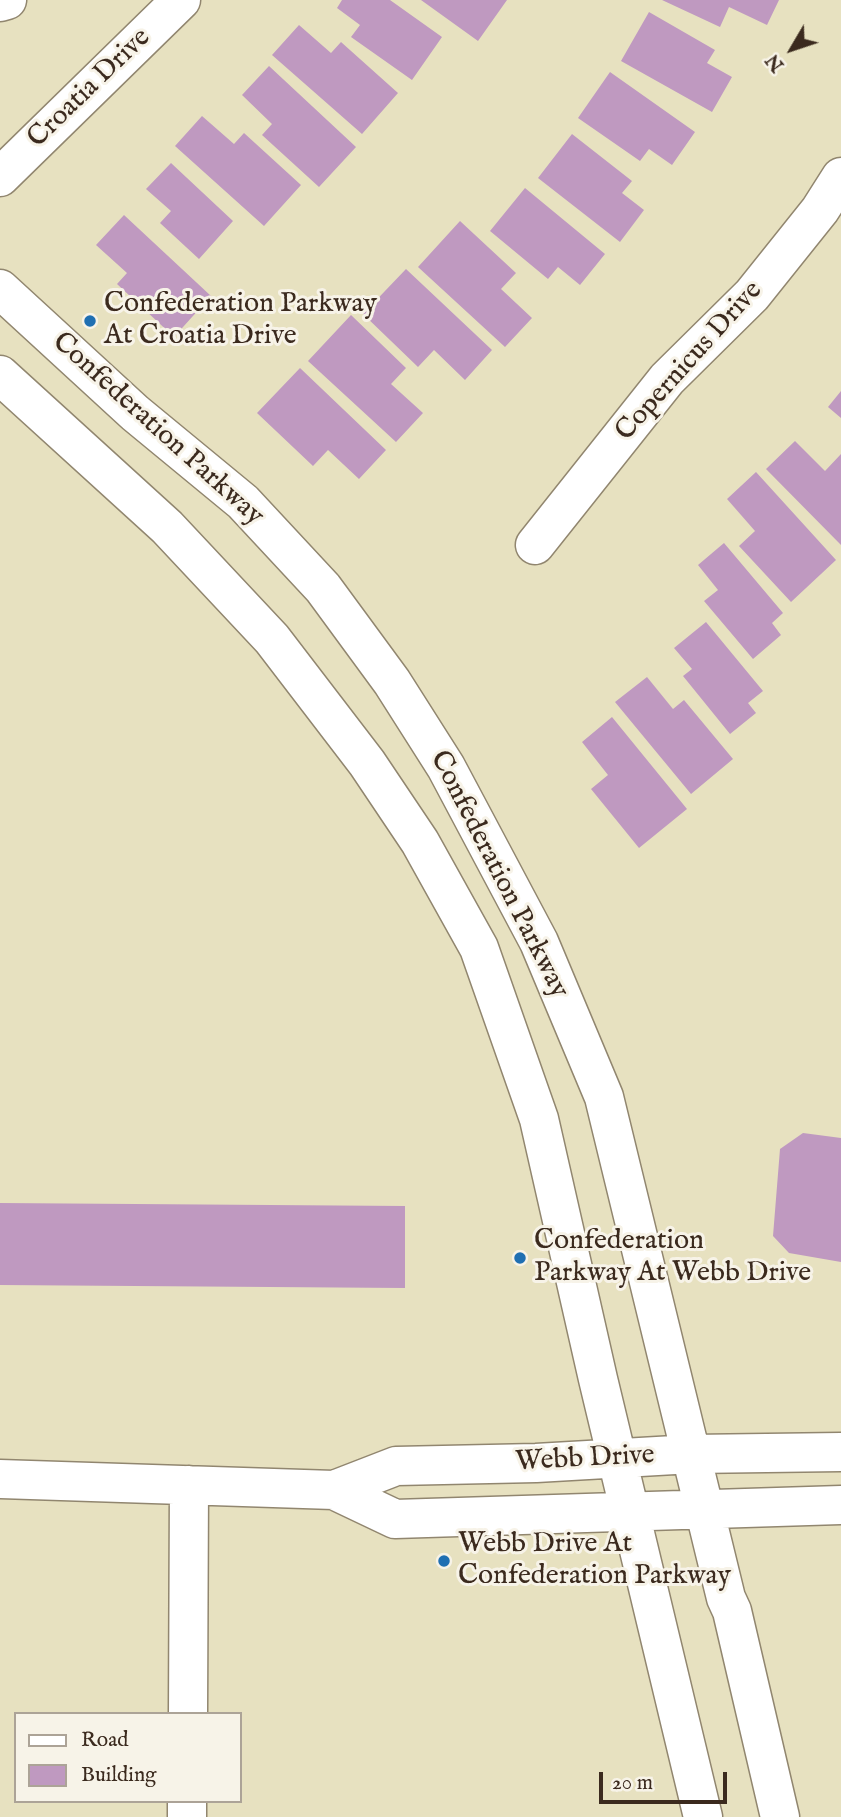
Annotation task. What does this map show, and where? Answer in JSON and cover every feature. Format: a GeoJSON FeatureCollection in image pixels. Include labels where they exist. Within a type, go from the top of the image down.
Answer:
{"type":"FeatureCollection","features":[{"type":"Feature","properties":{"kind":"street"},"geometry":{"type":"LineString","coordinates":[[0,2],[6,0]]}},
{"type":"Feature","properties":{"kind":"street","name":"Croatia Drive"},"geometry":{"type":"LineString","coordinates":[[0,177],[181,0]]}},
{"type":"Feature","properties":{"kind":"street","name":"Copernicus Drive"},"geometry":{"type":"LineString","coordinates":[[535,545],[667,379],[752,295],[820,210],[841,177]]}},
{"type":"Feature","properties":{"kind":"street","name":"Confederation Parkway"},"geometry":{"type":"LineString","coordinates":[[0,289],[135,413],[243,502],[323,588],[392,682],[446,767],[539,942],[604,1097],[753,1696],[780,1817]]}},
{"type":"Feature","properties":{"kind":"street","name":"Confederation Parkway"},"geometry":{"type":"LineString","coordinates":[[0,375],[167,527],[272,639],[367,763],[420,842],[478,948],[539,1119],[703,1817]]}},
{"type":"Feature","properties":{"kind":"street","name":"Webb Drive"},"geometry":{"type":"LineString","coordinates":[[0,1479],[334,1490],[396,1466],[692,1454],[841,1452]]}},
{"type":"Feature","properties":{"kind":"street"},"geometry":{"type":"LineString","coordinates":[[188,1712],[189,1485]]}},
{"type":"Feature","properties":{"kind":"street","name":"Webb Drive"},"geometry":{"type":"LineString","coordinates":[[334,1490],[395,1519],[841,1505]]}},
{"type":"Feature","properties":{"kind":"building"},"geometry":{"type":"Polygon","coordinates":[[[342,0],[390,0],[442,37],[412,80],[351,37],[360,25],[337,8],[342,0]]]}},
{"type":"Feature","properties":{"kind":"building"},"geometry":{"type":"Polygon","coordinates":[[[421,0],[507,0],[478,41],[421,0]]]}},
{"type":"Feature","properties":{"kind":"building"},"geometry":{"type":"Polygon","coordinates":[[[662,0],[779,0],[767,25],[729,7],[720,27],[662,0]]]}},
{"type":"Feature","properties":{"kind":"building"},"geometry":{"type":"Polygon","coordinates":[[[649,12],[715,50],[707,63],[732,77],[712,112],[621,61],[649,12]]]}},
{"type":"Feature","properties":{"kind":"building"},"geometry":{"type":"Polygon","coordinates":[[[299,25],[331,53],[341,42],[398,93],[362,134],[272,55],[299,25]]]}},
{"type":"Feature","properties":{"kind":"building"},"geometry":{"type":"Polygon","coordinates":[[[269,66],[356,147],[319,187],[262,135],[272,124],[242,95],[269,66]]]}},
{"type":"Feature","properties":{"kind":"building"},"geometry":{"type":"Polygon","coordinates":[[[610,72],[695,132],[672,165],[649,149],[640,161],[578,118],[610,72]]]}},
{"type":"Feature","properties":{"kind":"building"},"geometry":{"type":"Polygon","coordinates":[[[202,116],[234,144],[244,133],[301,185],[264,226],[175,146],[202,116]]]}},
{"type":"Feature","properties":{"kind":"building"},"geometry":{"type":"Polygon","coordinates":[[[572,134],[632,181],[622,193],[644,210],[620,242],[538,178],[572,134]]]}},
{"type":"Feature","properties":{"kind":"building"},"geometry":{"type":"Polygon","coordinates":[[[171,163],[233,221],[199,259],[160,223],[171,211],[146,189],[171,163]]]}},
{"type":"Feature","properties":{"kind":"building"},"geometry":{"type":"Polygon","coordinates":[[[525,188],[605,254],[580,285],[558,267],[548,279],[490,231],[525,188]]]}},
{"type":"Feature","properties":{"kind":"building"},"geometry":{"type":"Polygon","coordinates":[[[124,215],[211,296],[174,337],[117,284],[127,273],[96,245],[124,215]]]}},
{"type":"Feature","properties":{"kind":"building"},"geometry":{"type":"Polygon","coordinates":[[[460,221],[516,273],[501,289],[532,318],[505,347],[418,267],[460,221]]]}},
{"type":"Feature","properties":{"kind":"building"},"geometry":{"type":"Polygon","coordinates":[[[406,269],[492,350],[465,380],[434,350],[418,367],[363,314],[406,269]]]}},
{"type":"Feature","properties":{"kind":"building"},"geometry":{"type":"Polygon","coordinates":[[[351,315],[406,368],[391,384],[423,413],[396,442],[308,361],[351,315]]]}},
{"type":"Feature","properties":{"kind":"building"},"geometry":{"type":"Polygon","coordinates":[[[300,368],[386,450],[359,479],[328,450],[313,466],[257,413],[300,368]]]}},
{"type":"Feature","properties":{"kind":"building"},"geometry":{"type":"Polygon","coordinates":[[[841,391],[841,418],[828,407],[841,391]]]}},
{"type":"Feature","properties":{"kind":"building"},"geometry":{"type":"Polygon","coordinates":[[[795,441],[825,471],[841,454],[841,545],[766,469],[795,441]]]}},
{"type":"Feature","properties":{"kind":"building"},"geometry":{"type":"Polygon","coordinates":[[[756,472],[836,560],[791,602],[739,546],[755,531],[727,499],[756,472]]]}},
{"type":"Feature","properties":{"kind":"building"},"geometry":{"type":"Polygon","coordinates":[[[724,543],[783,613],[772,623],[781,635],[753,659],[704,601],[718,590],[698,565],[724,543]]]}},
{"type":"Feature","properties":{"kind":"building"},"geometry":{"type":"Polygon","coordinates":[[[706,622],[763,691],[748,703],[756,713],[730,734],[683,676],[692,669],[674,648],[706,622]]]}},
{"type":"Feature","properties":{"kind":"building"},"geometry":{"type":"Polygon","coordinates":[[[647,677],[673,709],[684,700],[733,759],[691,794],[615,702],[647,677]]]}},
{"type":"Feature","properties":{"kind":"building"},"geometry":{"type":"Polygon","coordinates":[[[612,717],[687,809],[639,848],[591,789],[608,775],[582,742],[612,717]]]}},
{"type":"Feature","properties":{"kind":"building"},"geometry":{"type":"Polygon","coordinates":[[[803,1133],[841,1138],[841,1262],[789,1253],[773,1236],[780,1149],[803,1133]]]}},
{"type":"Feature","properties":{"kind":"building"},"geometry":{"type":"Polygon","coordinates":[[[0,1203],[405,1206],[405,1288],[0,1285],[0,1203]]]}},
{"type":"Feature","properties":{"kind":"place","name":"Confederation Parkway At Croatia Drive"},"geometry":{"type":"Point","coordinates":[90,321]}},
{"type":"Feature","properties":{"kind":"place","name":"Confederation Parkway At Webb Drive"},"geometry":{"type":"Point","coordinates":[520,1258]}},
{"type":"Feature","properties":{"kind":"place","name":"Webb Drive At Confederation Parkway"},"geometry":{"type":"Point","coordinates":[444,1561]}}]}
